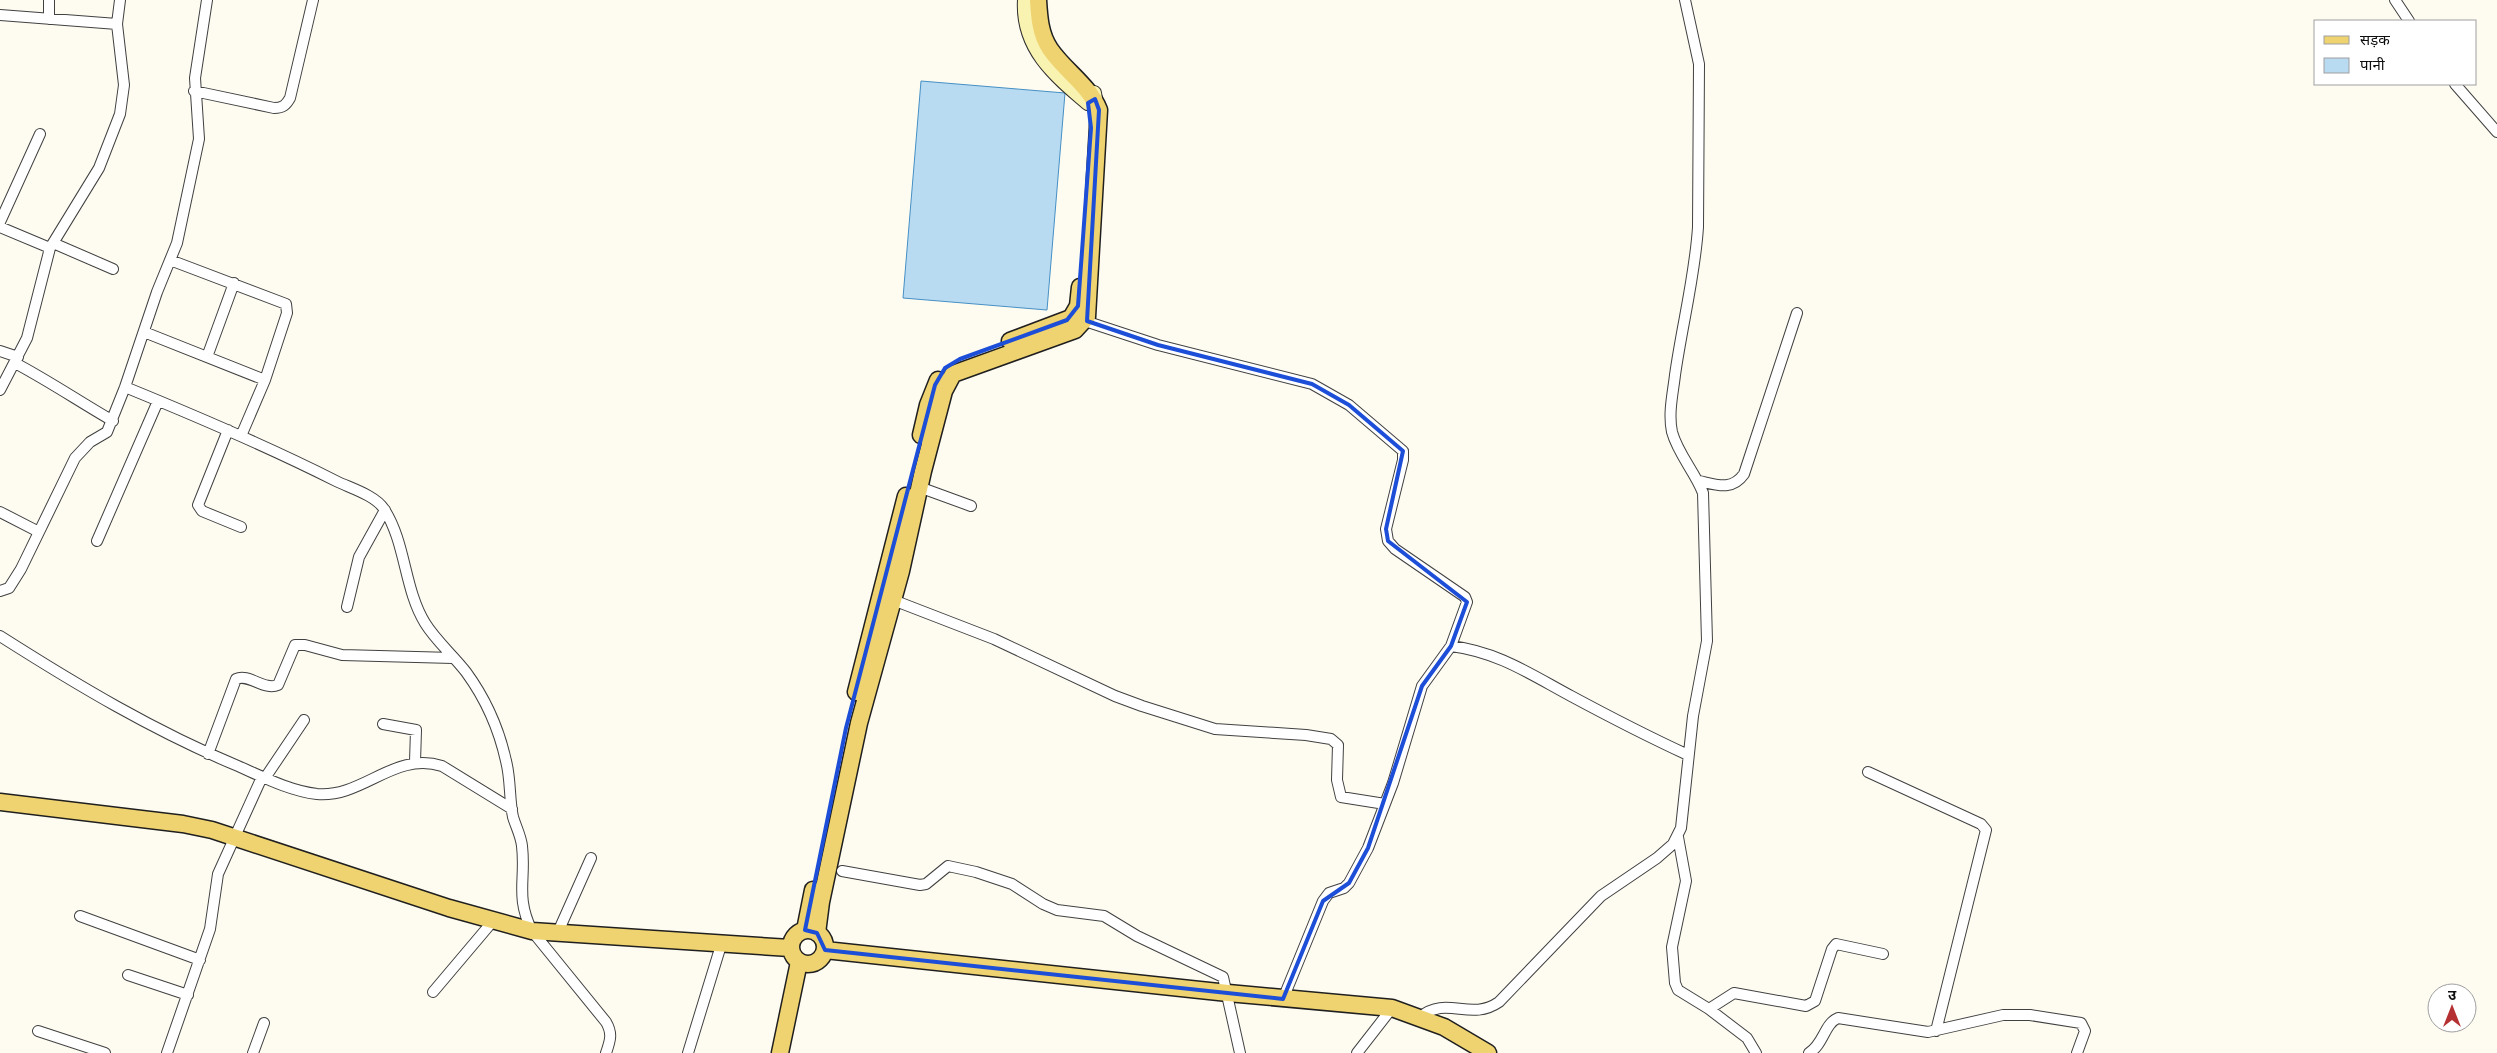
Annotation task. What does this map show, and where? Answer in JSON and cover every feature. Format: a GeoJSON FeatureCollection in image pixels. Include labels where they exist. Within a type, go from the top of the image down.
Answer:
{"type":"FeatureCollection","features":[{"type":"Feature","properties":{"kind":"main road"},"geometry":{"type":"LineString","coordinates":[[811,931],[846,728],[935,385],[945,368],[960,359],[1067,320],[1078,306],[1091,128],[1089,97],[1045,54],[1037,41],[1030,0]]}},
{"type":"Feature","properties":{"kind":"main road"},"geometry":{"type":"LineString","coordinates":[[811,931],[821,902],[859,723],[893,600],[919,486],[944,391],[953,374],[1075,330],[1085,321],[1099,110],[1050,49],[1040,26],[1038,0]]}},
{"type":"Feature","properties":{"kind":"main road"},"geometry":{"type":"LineString","coordinates":[[0,802],[183,824],[236,837],[493,921],[532,931],[722,942],[800,958],[818,961],[825,950],[822,938],[811,931],[794,936],[800,958],[792,1053]]}},
{"type":"Feature","properties":{"kind":"main road"},"geometry":{"type":"LineString","coordinates":[[825,950],[1228,994],[1392,1008],[1444,1027],[1488,1053]]}},
{"type":"Feature","properties":{"kind":"main road"},"geometry":{"type":"LineString","coordinates":[[780,1053],[800,958]]}},
{"type":"Feature","properties":{"kind":"street"},"geometry":{"type":"LineString","coordinates":[[49,0],[49,18]]}},
{"type":"Feature","properties":{"kind":"street"},"geometry":{"type":"LineString","coordinates":[[0,390],[17,360],[34,319],[52,246],[99,168],[120,114],[124,85],[117,24],[120,0]]}},
{"type":"Feature","properties":{"kind":"street"},"geometry":{"type":"LineString","coordinates":[[0,592],[9,588],[75,458],[86,445],[107,432],[113,421],[170,260],[178,243],[199,139],[200,121],[194,91],[207,0]]}},
{"type":"Feature","properties":{"kind":"street"},"geometry":{"type":"LineString","coordinates":[[194,91],[274,108],[281,108],[286,105],[290,98],[312,0]]}},
{"type":"Feature","properties":{"kind":"street"},"geometry":{"type":"LineString","coordinates":[[1025,0],[1024,15],[1030,39],[1044,62],[1089,97]]}},
{"type":"Feature","properties":{"kind":"street"},"geometry":{"type":"LineString","coordinates":[[1044,0],[1047,28],[1053,42],[1089,82],[1089,97]]}},
{"type":"Feature","properties":{"kind":"street"},"geometry":{"type":"LineString","coordinates":[[1685,0],[1699,64],[1698,227],[1696,251],[1680,335],[1670,422],[1677,444],[1699,481],[1704,505],[1707,641],[1692,716],[1678,836],[1686,888],[1672,947],[1673,976],[1678,990],[1710,1009],[1747,1038],[1756,1053]]}},
{"type":"Feature","properties":{"kind":"street"},"geometry":{"type":"LineString","coordinates":[[2395,0],[2408,20]]}},
{"type":"Feature","properties":{"kind":"street"},"geometry":{"type":"LineString","coordinates":[[0,14],[117,24]]}},
{"type":"Feature","properties":{"kind":"street"},"geometry":{"type":"LineString","coordinates":[[2456,85],[2497,132]]}},
{"type":"Feature","properties":{"kind":"street"},"geometry":{"type":"LineString","coordinates":[[0,222],[40,134]]}},
{"type":"Feature","properties":{"kind":"street"},"geometry":{"type":"LineString","coordinates":[[0,227],[113,269]]}},
{"type":"Feature","properties":{"kind":"street"},"geometry":{"type":"LineString","coordinates":[[170,260],[283,302],[287,308],[265,380],[241,436]]}},
{"type":"Feature","properties":{"kind":"street"},"geometry":{"type":"LineString","coordinates":[[207,357],[234,283]]}},
{"type":"Feature","properties":{"kind":"street"},"geometry":{"type":"LineString","coordinates":[[1699,481],[1730,486],[1739,481],[1744,474],[1797,313]]}},
{"type":"Feature","properties":{"kind":"street"},"geometry":{"type":"LineString","coordinates":[[1085,321],[1158,345],[1312,384],[1349,405],[1400,446],[1403,451],[1403,460],[1386,535],[1395,548],[1465,597],[1467,606],[1451,646],[1422,686],[1368,848],[1349,883],[1344,888],[1329,893],[1322,901],[1284,998]]}},
{"type":"Feature","properties":{"kind":"street"},"geometry":{"type":"LineString","coordinates":[[144,332],[265,380]]}},
{"type":"Feature","properties":{"kind":"street"},"geometry":{"type":"LineString","coordinates":[[0,350],[74,399],[113,421]]}},
{"type":"Feature","properties":{"kind":"street"},"geometry":{"type":"LineString","coordinates":[[125,387],[241,436],[372,498],[385,510],[401,550],[418,609],[439,642],[479,692],[495,724],[506,761],[512,809],[522,843],[522,904],[532,931],[610,1028],[611,1041],[606,1053]]}},
{"type":"Feature","properties":{"kind":"street"},"geometry":{"type":"LineString","coordinates":[[97,541],[158,401]]}},
{"type":"Feature","properties":{"kind":"street"},"geometry":{"type":"LineString","coordinates":[[228,430],[198,504],[202,511],[241,527]]}},
{"type":"Feature","properties":{"kind":"street"},"geometry":{"type":"LineString","coordinates":[[919,486],[970,506]]}},
{"type":"Feature","properties":{"kind":"street"},"geometry":{"type":"LineString","coordinates":[[348,607],[359,557],[385,510]]}},
{"type":"Feature","properties":{"kind":"street"},"geometry":{"type":"LineString","coordinates":[[0,512],[39,532]]}},
{"type":"Feature","properties":{"kind":"street"},"geometry":{"type":"LineString","coordinates":[[893,600],[994,638],[1114,696],[1215,729],[1306,735],[1331,739],[1338,745],[1338,786],[1341,797],[1384,804]]}},
{"type":"Feature","properties":{"kind":"street"},"geometry":{"type":"LineString","coordinates":[[0,636],[116,707],[165,734],[208,754],[306,792],[320,794],[359,785],[400,766],[415,762],[430,762],[442,766],[512,809]]}},
{"type":"Feature","properties":{"kind":"street"},"geometry":{"type":"LineString","coordinates":[[208,754],[236,680],[243,678],[271,686],[278,685],[293,648],[299,644],[342,655],[453,658]]}},
{"type":"Feature","properties":{"kind":"street"},"geometry":{"type":"LineString","coordinates":[[1451,646],[1476,649],[1500,658],[1634,730],[1688,755]]}},
{"type":"Feature","properties":{"kind":"street"},"geometry":{"type":"LineString","coordinates":[[167,1053],[210,929],[218,874],[264,777],[304,720]]}},
{"type":"Feature","properties":{"kind":"street"},"geometry":{"type":"LineString","coordinates":[[383,724],[416,730],[415,762]]}},
{"type":"Feature","properties":{"kind":"street"},"geometry":{"type":"LineString","coordinates":[[1868,772],[1981,824],[1986,830],[1936,1031]]}},
{"type":"Feature","properties":{"kind":"street"},"geometry":{"type":"LineString","coordinates":[[1420,1017],[1434,1008],[1474,1011],[1491,1007],[1552,949],[1601,896],[1657,858],[1678,836]]}},
{"type":"Feature","properties":{"kind":"street"},"geometry":{"type":"LineString","coordinates":[[558,932],[591,858]]}},
{"type":"Feature","properties":{"kind":"street"},"geometry":{"type":"LineString","coordinates":[[842,871],[920,885],[926,884],[948,866],[976,872],[1012,884],[1057,910],[1104,916],[1137,936],[1218,972],[1223,977],[1240,1053]]}},
{"type":"Feature","properties":{"kind":"street"},"geometry":{"type":"LineString","coordinates":[[80,916],[200,960]]}},
{"type":"Feature","properties":{"kind":"street"},"geometry":{"type":"LineString","coordinates":[[433,992],[493,921]]}},
{"type":"Feature","properties":{"kind":"street"},"geometry":{"type":"LineString","coordinates":[[688,1053],[722,942]]}},
{"type":"Feature","properties":{"kind":"street"},"geometry":{"type":"LineString","coordinates":[[1710,1009],[1734,993],[1806,1006],[1815,1001],[1832,949],[1836,944],[1883,954]]}},
{"type":"Feature","properties":{"kind":"street"},"geometry":{"type":"LineString","coordinates":[[128,975],[188,995]]}},
{"type":"Feature","properties":{"kind":"street"},"geometry":{"type":"LineString","coordinates":[[1357,1053],[1392,1008]]}},
{"type":"Feature","properties":{"kind":"street"},"geometry":{"type":"LineString","coordinates":[[1809,1053],[1820,1045],[1830,1024],[1838,1018],[1914,1030],[1936,1031],[2003,1015],[2030,1015],[2078,1022],[2083,1025],[2085,1030],[2077,1053]]}},
{"type":"Feature","properties":{"kind":"street"},"geometry":{"type":"LineString","coordinates":[[253,1053],[264,1023]]}},
{"type":"Feature","properties":{"kind":"street"},"geometry":{"type":"LineString","coordinates":[[38,1031],[105,1053]]}},
{"type":"Feature","properties":{"kind":"highlighted area"},"geometry":{"type":"Polygon","coordinates":[[[1095,99],[1099,110],[1087,321],[1158,345],[1312,384],[1349,405],[1403,451],[1386,529],[1388,541],[1467,602],[1451,646],[1422,686],[1368,848],[1349,883],[1323,901],[1283,999],[825,950],[817,933],[805,930],[846,728],[935,385],[945,368],[960,359],[1067,320],[1078,306],[1091,128],[1088,103],[1095,99]]]}},
{"type":"Feature","properties":{"kind":"water"},"geometry":{"type":"Polygon","coordinates":[[[921,81],[1065,93],[1047,310],[903,298],[921,81]]]}}]}
